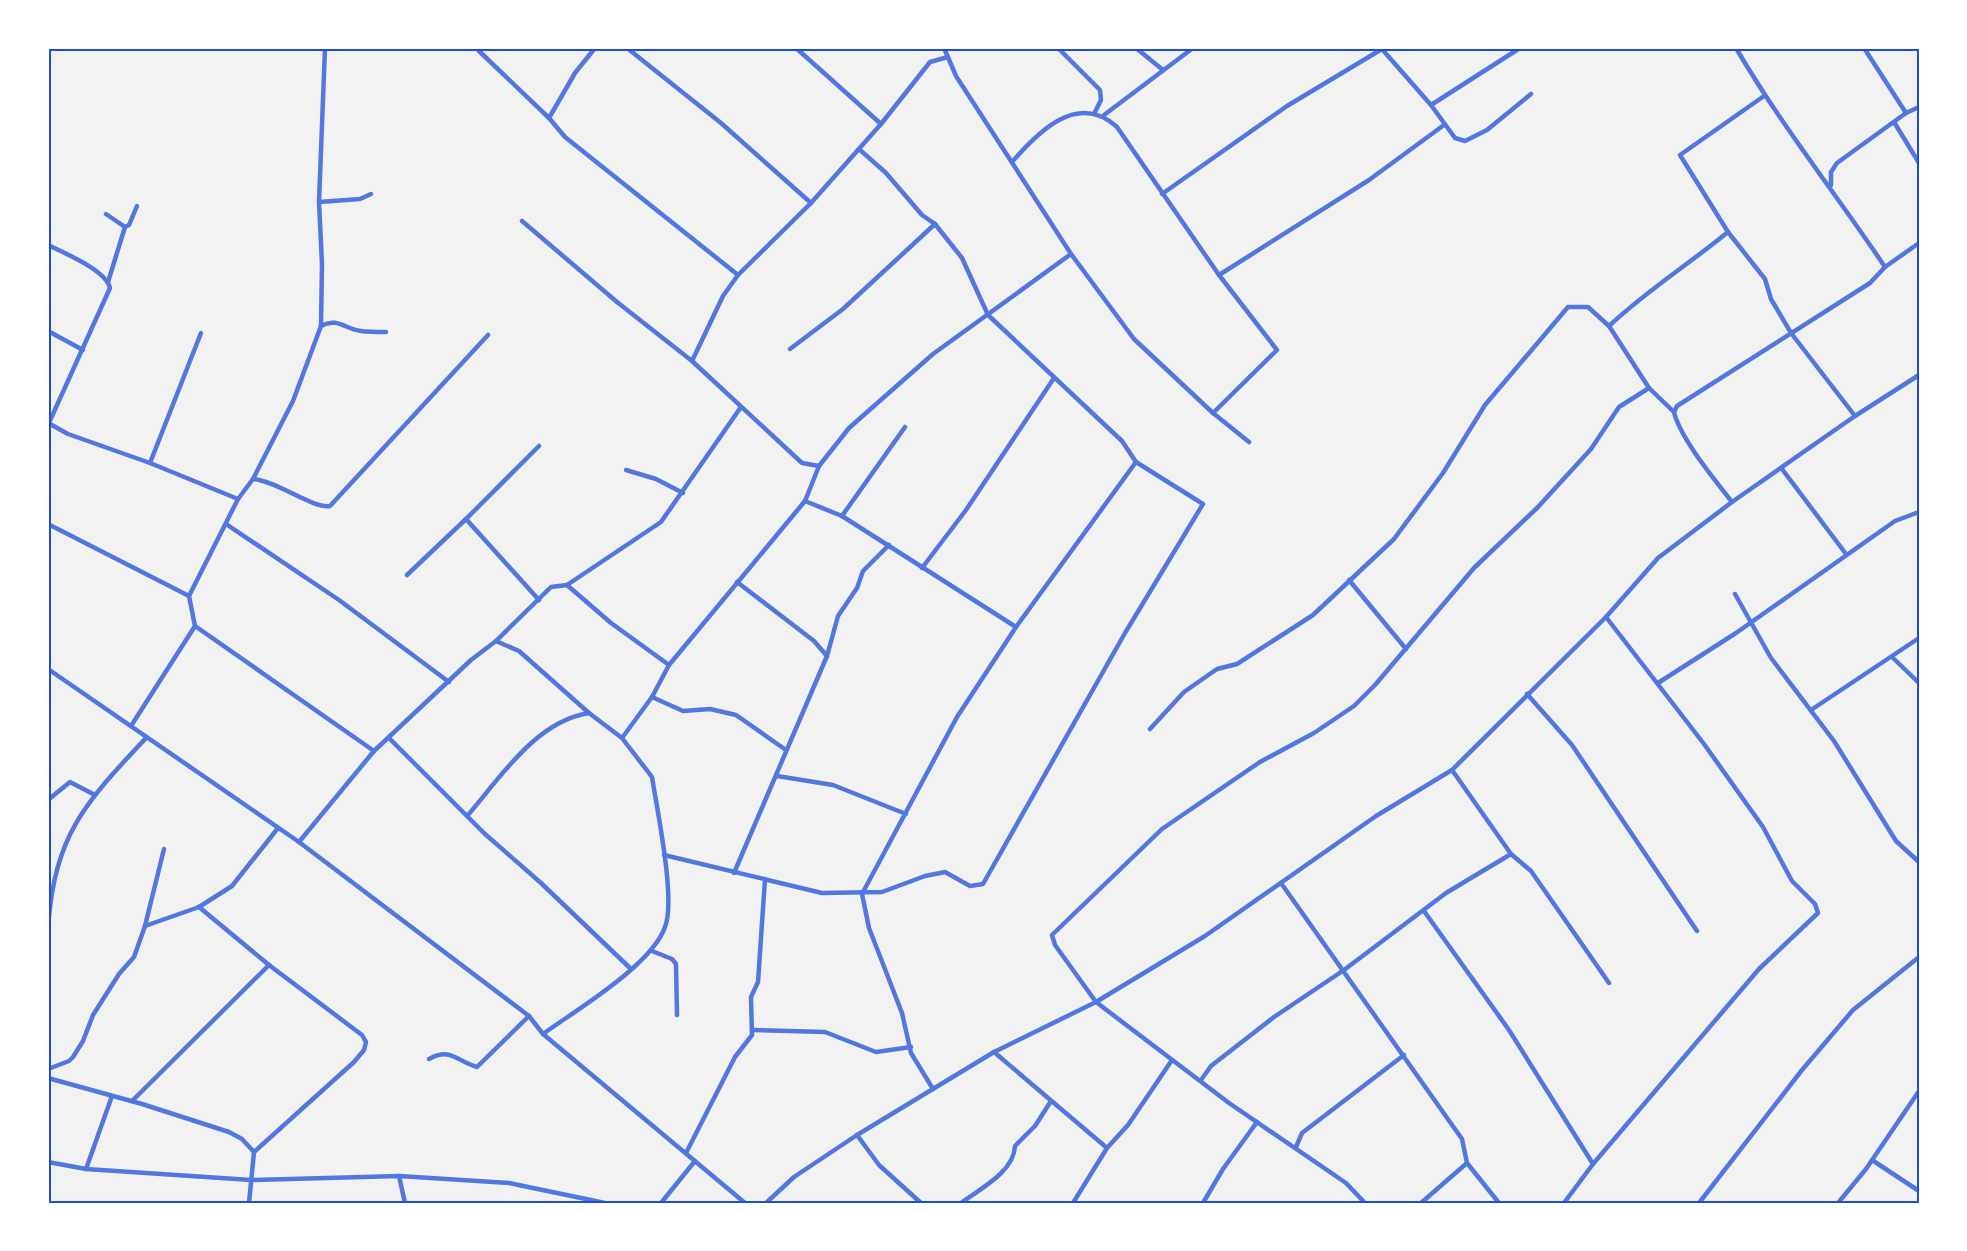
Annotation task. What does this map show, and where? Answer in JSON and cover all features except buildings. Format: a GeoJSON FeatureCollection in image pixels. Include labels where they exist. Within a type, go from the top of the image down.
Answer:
{"type":"FeatureCollection","features":[{"type":"Feature","properties":{"kind":"street"},"geometry":{"type":"LineString","coordinates":[[325,48],[319,202],[322,264],[321,326],[302,382],[253,479],[238,499],[189,596],[195,626],[374,751]]}},
{"type":"Feature","properties":{"kind":"street"},"geometry":{"type":"LineString","coordinates":[[549,118],[575,73],[595,48]]}},
{"type":"Feature","properties":{"kind":"street"},"geometry":{"type":"LineString","coordinates":[[627,48],[721,123],[811,203]]}},
{"type":"Feature","properties":{"kind":"street"},"geometry":{"type":"LineString","coordinates":[[796,48],[881,124]]}},
{"type":"Feature","properties":{"kind":"street"},"geometry":{"type":"LineString","coordinates":[[944,48],[956,76],[1071,254],[1134,339],[1213,413],[1249,442]]}},
{"type":"Feature","properties":{"kind":"street"},"geometry":{"type":"LineString","coordinates":[[1058,48],[1100,90],[1101,100],[1094,114]]}},
{"type":"Feature","properties":{"kind":"street"},"geometry":{"type":"LineString","coordinates":[[1136,48],[1163,70]]}},
{"type":"Feature","properties":{"kind":"street"},"geometry":{"type":"LineString","coordinates":[[1104,115],[1193,48]]}},
{"type":"Feature","properties":{"kind":"street"},"geometry":{"type":"LineString","coordinates":[[1431,105],[1520,48]]}},
{"type":"Feature","properties":{"kind":"street"},"geometry":{"type":"LineString","coordinates":[[1736,48],[1764,96],[1834,191],[1885,267]]}},
{"type":"Feature","properties":{"kind":"street"},"geometry":{"type":"LineString","coordinates":[[1864,48],[1906,113]]}},
{"type":"Feature","properties":{"kind":"street"},"geometry":{"type":"LineString","coordinates":[[1162,194],[1287,106],[1381,49],[1431,105],[1455,138],[1465,141],[1487,130],[1531,94]]}},
{"type":"Feature","properties":{"kind":"street"},"geometry":{"type":"LineString","coordinates":[[479,51],[549,118],[565,137],[738,275]]}},
{"type":"Feature","properties":{"kind":"street"},"geometry":{"type":"LineString","coordinates":[[692,361],[723,296],[738,275],[811,203],[881,124],[930,62],[948,57]]}},
{"type":"Feature","properties":{"kind":"street"},"geometry":{"type":"LineString","coordinates":[[1764,96],[1680,155],[1728,232],[1765,279],[1770,299],[1791,333],[1855,416]]}},
{"type":"Feature","properties":{"kind":"street"},"geometry":{"type":"LineString","coordinates":[[1834,191],[1830,182],[1837,163],[1906,113],[1919,107]]}},
{"type":"Feature","properties":{"kind":"street"},"geometry":{"type":"LineString","coordinates":[[1012,162],[1035,135],[1066,117],[1104,115],[1117,127],[1219,275],[1277,350],[1213,413]]}},
{"type":"Feature","properties":{"kind":"street"},"geometry":{"type":"LineString","coordinates":[[1894,122],[1919,163]]}},
{"type":"Feature","properties":{"kind":"street"},"geometry":{"type":"LineString","coordinates":[[1219,275],[1369,180],[1444,125]]}},
{"type":"Feature","properties":{"kind":"street"},"geometry":{"type":"LineString","coordinates":[[664,855],[822,893],[882,892],[934,873],[945,872],[970,886],[982,884],[1125,633],[1203,504],[1136,462],[1122,441],[988,315],[970,271],[935,224],[922,214],[886,173],[859,149]]}},
{"type":"Feature","properties":{"kind":"street"},"geometry":{"type":"LineString","coordinates":[[319,202],[360,199],[371,194]]}},
{"type":"Feature","properties":{"kind":"street"},"geometry":{"type":"LineString","coordinates":[[137,206],[129,225],[125,227],[108,282],[108,294],[49,425],[238,499]]}},
{"type":"Feature","properties":{"kind":"street"},"geometry":{"type":"LineString","coordinates":[[106,214],[125,227]]}},
{"type":"Feature","properties":{"kind":"street"},"geometry":{"type":"LineString","coordinates":[[522,221],[617,302],[692,361],[816,473]]}},
{"type":"Feature","properties":{"kind":"street"},"geometry":{"type":"LineString","coordinates":[[790,349],[843,309],[935,224]]}},
{"type":"Feature","properties":{"kind":"street"},"geometry":{"type":"LineString","coordinates":[[1609,326],[1640,297],[1692,262],[1728,232]]}},
{"type":"Feature","properties":{"kind":"street"},"geometry":{"type":"LineString","coordinates":[[1674,412],[1677,406],[1870,283],[1885,267],[1919,243]]}},
{"type":"Feature","properties":{"kind":"street"},"geometry":{"type":"LineString","coordinates":[[48,244],[89,266],[108,282]]}},
{"type":"Feature","properties":{"kind":"street"},"geometry":{"type":"LineString","coordinates":[[622,738],[652,697],[669,664],[805,501],[819,466],[849,428],[933,354],[1071,254]]}},
{"type":"Feature","properties":{"kind":"street"},"geometry":{"type":"LineString","coordinates":[[1150,729],[1184,692],[1218,669],[1237,664],[1313,615],[1394,539],[1443,473],[1485,405],[1568,307],[1588,307],[1609,326],[1649,388],[1674,412],[1703,464],[1732,502]]}},
{"type":"Feature","properties":{"kind":"street"},"geometry":{"type":"LineString","coordinates":[[321,326],[328,322],[340,323],[360,331],[386,332]]}},
{"type":"Feature","properties":{"kind":"street"},"geometry":{"type":"LineString","coordinates":[[48,331],[83,350]]}},
{"type":"Feature","properties":{"kind":"street"},"geometry":{"type":"LineString","coordinates":[[150,463],[201,333]]}},
{"type":"Feature","properties":{"kind":"street"},"geometry":{"type":"LineString","coordinates":[[253,479],[268,480],[317,505],[330,506],[488,335]]}},
{"type":"Feature","properties":{"kind":"street"},"geometry":{"type":"LineString","coordinates":[[766,1203],[794,1178],[857,1135],[994,1052],[1096,1002],[1205,936],[1376,816],[1452,770],[1606,617],[1658,558],[1732,502],[1855,416],[1919,375]]}},
{"type":"Feature","properties":{"kind":"street"},"geometry":{"type":"LineString","coordinates":[[922,568],[966,510],[1054,378]]}},
{"type":"Feature","properties":{"kind":"street"},"geometry":{"type":"LineString","coordinates":[[1365,1203],[1346,1183],[1257,1122],[1096,1002],[1052,940],[1056,928],[1162,829],[1260,762],[1314,733],[1354,706],[1406,649],[1474,568],[1538,507],[1590,449],[1619,407],[1649,388]]}},
{"type":"Feature","properties":{"kind":"street"},"geometry":{"type":"LineString","coordinates":[[299,842],[374,751],[496,641],[551,587],[567,585],[642,537],[661,522],[741,407]]}},
{"type":"Feature","properties":{"kind":"street"},"geometry":{"type":"LineString","coordinates":[[842,516],[905,428]]}},
{"type":"Feature","properties":{"kind":"street"},"geometry":{"type":"LineString","coordinates":[[407,575],[539,446]]}},
{"type":"Feature","properties":{"kind":"street"},"geometry":{"type":"LineString","coordinates":[[933,1089],[911,1053],[902,1013],[869,928],[862,894],[957,717],[1016,627],[1136,462]]}},
{"type":"Feature","properties":{"kind":"street"},"geometry":{"type":"LineString","coordinates":[[808,466],[819,466]]}},
{"type":"Feature","properties":{"kind":"street"},"geometry":{"type":"LineString","coordinates":[[1782,469],[1846,554]]}},
{"type":"Feature","properties":{"kind":"street"},"geometry":{"type":"LineString","coordinates":[[626,470],[656,478],[683,493]]}},
{"type":"Feature","properties":{"kind":"street"},"geometry":{"type":"LineString","coordinates":[[805,501],[842,516],[1016,627]]}},
{"type":"Feature","properties":{"kind":"street"},"geometry":{"type":"LineString","coordinates":[[1658,683],[1895,521],[1919,512]]}},
{"type":"Feature","properties":{"kind":"street"},"geometry":{"type":"LineString","coordinates":[[466,519],[539,600]]}},
{"type":"Feature","properties":{"kind":"street"},"geometry":{"type":"LineString","coordinates":[[48,524],[189,596]]}},
{"type":"Feature","properties":{"kind":"street"},"geometry":{"type":"LineString","coordinates":[[226,524],[339,600],[449,682]]}},
{"type":"Feature","properties":{"kind":"street"},"geometry":{"type":"LineString","coordinates":[[734,873],[827,656],[838,616],[857,588],[863,571],[889,545]]}},
{"type":"Feature","properties":{"kind":"street"},"geometry":{"type":"LineString","coordinates":[[1349,580],[1406,649]]}},
{"type":"Feature","properties":{"kind":"street"},"geometry":{"type":"LineString","coordinates":[[737,582],[814,641],[827,656]]}},
{"type":"Feature","properties":{"kind":"street"},"geometry":{"type":"LineString","coordinates":[[567,585],[611,623],[669,664]]}},
{"type":"Feature","properties":{"kind":"street"},"geometry":{"type":"LineString","coordinates":[[1735,594],[1752,620],[1771,658],[1811,711],[1896,841],[1919,862]]}},
{"type":"Feature","properties":{"kind":"street"},"geometry":{"type":"LineString","coordinates":[[1564,1203],[1593,1164],[1759,969],[1818,913],[1815,904],[1792,881],[1763,827],[1658,683],[1606,617]]}},
{"type":"Feature","properties":{"kind":"street"},"geometry":{"type":"LineString","coordinates":[[131,726],[195,626]]}},
{"type":"Feature","properties":{"kind":"street"},"geometry":{"type":"LineString","coordinates":[[1811,711],[1919,638]]}},
{"type":"Feature","properties":{"kind":"street"},"geometry":{"type":"LineString","coordinates":[[496,641],[519,651],[589,713],[622,738],[652,777],[664,855],[668,912],[665,927],[652,951],[543,1034]]}},
{"type":"Feature","properties":{"kind":"street"},"geometry":{"type":"LineString","coordinates":[[1892,657],[1919,683]]}},
{"type":"Feature","properties":{"kind":"street"},"geometry":{"type":"LineString","coordinates":[[48,669],[299,842],[529,1016],[543,1034],[745,1203]]}},
{"type":"Feature","properties":{"kind":"street"},"geometry":{"type":"LineString","coordinates":[[1527,694],[1572,745],[1697,931]]}},
{"type":"Feature","properties":{"kind":"street"},"geometry":{"type":"LineString","coordinates":[[652,697],[683,711],[710,709],[736,715],[786,750]]}},
{"type":"Feature","properties":{"kind":"street"},"geometry":{"type":"LineString","coordinates":[[468,816],[523,752],[556,724],[589,713]]}},
{"type":"Feature","properties":{"kind":"street"},"geometry":{"type":"LineString","coordinates":[[48,927],[51,888],[62,851],[93,795],[146,738]]}},
{"type":"Feature","properties":{"kind":"street"},"geometry":{"type":"LineString","coordinates":[[389,738],[468,816],[631,969]]}},
{"type":"Feature","properties":{"kind":"street"},"geometry":{"type":"LineString","coordinates":[[1452,770],[1511,854],[1531,871],[1609,983]]}},
{"type":"Feature","properties":{"kind":"street"},"geometry":{"type":"LineString","coordinates":[[777,776],[832,785],[906,814]]}},
{"type":"Feature","properties":{"kind":"street"},"geometry":{"type":"LineString","coordinates":[[48,800],[64,784],[70,782],[93,795]]}},
{"type":"Feature","properties":{"kind":"street"},"geometry":{"type":"LineString","coordinates":[[146,926],[199,907],[232,886],[278,828]]}},
{"type":"Feature","properties":{"kind":"street"},"geometry":{"type":"LineString","coordinates":[[48,1069],[69,1061],[73,1057],[83,1041],[93,1015],[119,974],[134,957],[146,926],[164,849]]}},
{"type":"Feature","properties":{"kind":"street"},"geometry":{"type":"LineString","coordinates":[[1202,1080],[1211,1066],[1242,1041],[1344,970],[1446,893],[1511,854]]}},
{"type":"Feature","properties":{"kind":"street"},"geometry":{"type":"LineString","coordinates":[[686,1153],[735,1058],[754,1030],[751,997],[758,982],[765,879]]}},
{"type":"Feature","properties":{"kind":"street"},"geometry":{"type":"LineString","coordinates":[[1281,883],[1462,1139],[1467,1163],[1499,1203]]}},
{"type":"Feature","properties":{"kind":"street"},"geometry":{"type":"LineString","coordinates":[[199,907],[269,965],[362,1035],[366,1042],[364,1050],[354,1062],[254,1152],[249,1203]]}},
{"type":"Feature","properties":{"kind":"street"},"geometry":{"type":"LineString","coordinates":[[1424,911],[1509,1030],[1593,1164]]}},
{"type":"Feature","properties":{"kind":"street"},"geometry":{"type":"LineString","coordinates":[[652,951],[672,959],[676,964],[678,1015]]}},
{"type":"Feature","properties":{"kind":"street"},"geometry":{"type":"LineString","coordinates":[[1699,1203],[1802,1070],[1853,1010],[1919,957]]}},
{"type":"Feature","properties":{"kind":"street"},"geometry":{"type":"LineString","coordinates":[[132,1101],[269,965]]}},
{"type":"Feature","properties":{"kind":"street"},"geometry":{"type":"LineString","coordinates":[[429,1059],[441,1052],[448,1053],[477,1067],[529,1016]]}},
{"type":"Feature","properties":{"kind":"street"},"geometry":{"type":"LineString","coordinates":[[754,1030],[825,1032],[876,1052],[910,1047]]}},
{"type":"Feature","properties":{"kind":"street"},"geometry":{"type":"LineString","coordinates":[[994,1052],[1107,1148]]}},
{"type":"Feature","properties":{"kind":"street"},"geometry":{"type":"LineString","coordinates":[[1296,1147],[1302,1133],[1404,1055]]}},
{"type":"Feature","properties":{"kind":"street"},"geometry":{"type":"LineString","coordinates":[[1073,1203],[1107,1148],[1128,1125],[1172,1060]]}},
{"type":"Feature","properties":{"kind":"street"},"geometry":{"type":"LineString","coordinates":[[48,1078],[132,1101],[229,1132],[242,1139],[254,1152]]}},
{"type":"Feature","properties":{"kind":"street"},"geometry":{"type":"LineString","coordinates":[[1838,1203],[1872,1160],[1919,1091]]}},
{"type":"Feature","properties":{"kind":"street"},"geometry":{"type":"LineString","coordinates":[[86,1169],[112,1096]]}},
{"type":"Feature","properties":{"kind":"street"},"geometry":{"type":"LineString","coordinates":[[961,1203],[1008,1166],[1015,1155],[1015,1146],[1035,1125],[1051,1101]]}},
{"type":"Feature","properties":{"kind":"street"},"geometry":{"type":"LineString","coordinates":[[1203,1203],[1223,1169],[1257,1122]]}},
{"type":"Feature","properties":{"kind":"street"},"geometry":{"type":"LineString","coordinates":[[857,1135],[879,1165],[921,1203]]}},
{"type":"Feature","properties":{"kind":"street"},"geometry":{"type":"LineString","coordinates":[[1872,1160],[1919,1191]]}},
{"type":"Feature","properties":{"kind":"street"},"geometry":{"type":"LineString","coordinates":[[661,1203],[695,1161]]}},
{"type":"Feature","properties":{"kind":"street"},"geometry":{"type":"LineString","coordinates":[[48,1162],[86,1169],[251,1180],[399,1176],[509,1183],[605,1203]]}},
{"type":"Feature","properties":{"kind":"street"},"geometry":{"type":"LineString","coordinates":[[1421,1203],[1467,1163]]}},
{"type":"Feature","properties":{"kind":"street"},"geometry":{"type":"LineString","coordinates":[[399,1176],[405,1203]]}}]}
